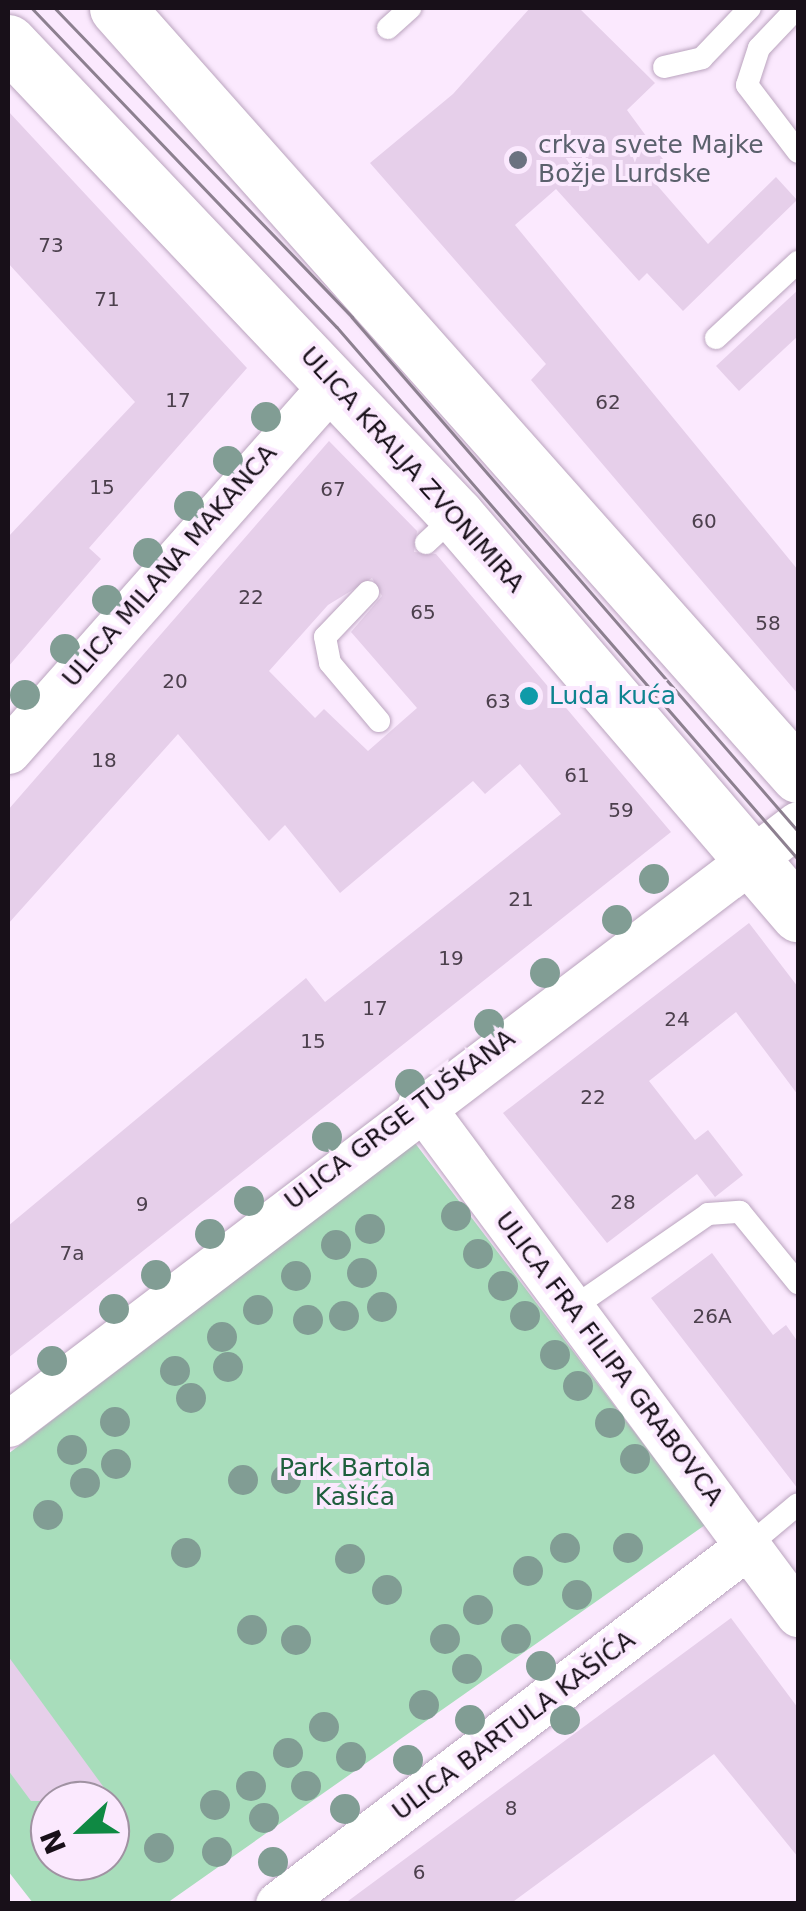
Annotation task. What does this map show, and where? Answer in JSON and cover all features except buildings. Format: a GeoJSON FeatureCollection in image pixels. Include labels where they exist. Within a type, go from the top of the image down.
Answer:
{"type":"FeatureCollection","features":[{"type":"Feature","properties":{"kind":"main road"},"geometry":{"type":"LineString","coordinates":[[117,8],[798,775]]}},
{"type":"Feature","properties":{"kind":"main road","name":"ULICA KRALJA ZVONIMIRA"},"geometry":{"type":"LineString","coordinates":[[8,42],[334,382],[441,529],[754,858],[798,914]]}},
{"type":"Feature","properties":{"kind":"street","name":"ULICA MILANA MAKANCA"},"geometry":{"type":"LineString","coordinates":[[8,751],[334,382]]}},
{"type":"Feature","properties":{"kind":"street","name":"ULICA GRGE TUŠKANA"},"geometry":{"type":"LineString","coordinates":[[8,1424],[420,1104],[798,824]]}},
{"type":"Feature","properties":{"kind":"street","name":"ULICA FRA FILIPA GRABOVCA"},"geometry":{"type":"LineString","coordinates":[[420,1104],[798,1614]]}},
{"type":"Feature","properties":{"kind":"street","name":"ULICA BARTULA KAŠIĆA"},"geometry":{"type":"LineString","coordinates":[[278,1904],[748,1546]]}},
{"type":"Feature","properties":{"kind":"lane"},"geometry":{"type":"LineString","coordinates":[[388,28],[410,8]]}},
{"type":"Feature","properties":{"kind":"lane"},"geometry":{"type":"LineString","coordinates":[[664,67],[702,58],[750,8]]}},
{"type":"Feature","properties":{"kind":"lane"},"geometry":{"type":"LineString","coordinates":[[797,8],[758,48],[746,85],[798,152]]}},
{"type":"Feature","properties":{"kind":"lane"},"geometry":{"type":"LineString","coordinates":[[716,338],[798,262]]}},
{"type":"Feature","properties":{"kind":"lane"},"geometry":{"type":"LineString","coordinates":[[368,592],[325,638],[330,663],[379,721]]}},
{"type":"Feature","properties":{"kind":"lane"},"geometry":{"type":"LineString","coordinates":[[572,1308],[708,1214],[740,1212],[798,1283]]}},
{"type":"Feature","properties":{"kind":"lane"},"geometry":{"type":"LineString","coordinates":[[748,1546],[798,1504]]}},
{"type":"Feature","properties":{"kind":"green space","name":"Park Bartola Kašića"},"geometry":{"type":"Polygon","coordinates":[[[415,1143],[705,1525],[167,1903],[33,1903],[8,1871],[8,1454],[415,1143]]]}},
{"type":"Feature","properties":{"kind":"tram line"},"geometry":{"type":"LineString","coordinates":[[32,8],[337,327],[798,859]]}},
{"type":"Feature","properties":{"kind":"tram line"},"geometry":{"type":"LineString","coordinates":[[55,8],[352,317],[798,831]]}},
{"type":"Feature","properties":{"kind":"place","name":"crkva svete Majke Božje Lurdske"},"geometry":{"type":"Point","coordinates":[518,160]}},
{"type":"Feature","properties":{"kind":"place","name":"Luda kuća"},"geometry":{"type":"Point","coordinates":[529,696]}}]}
